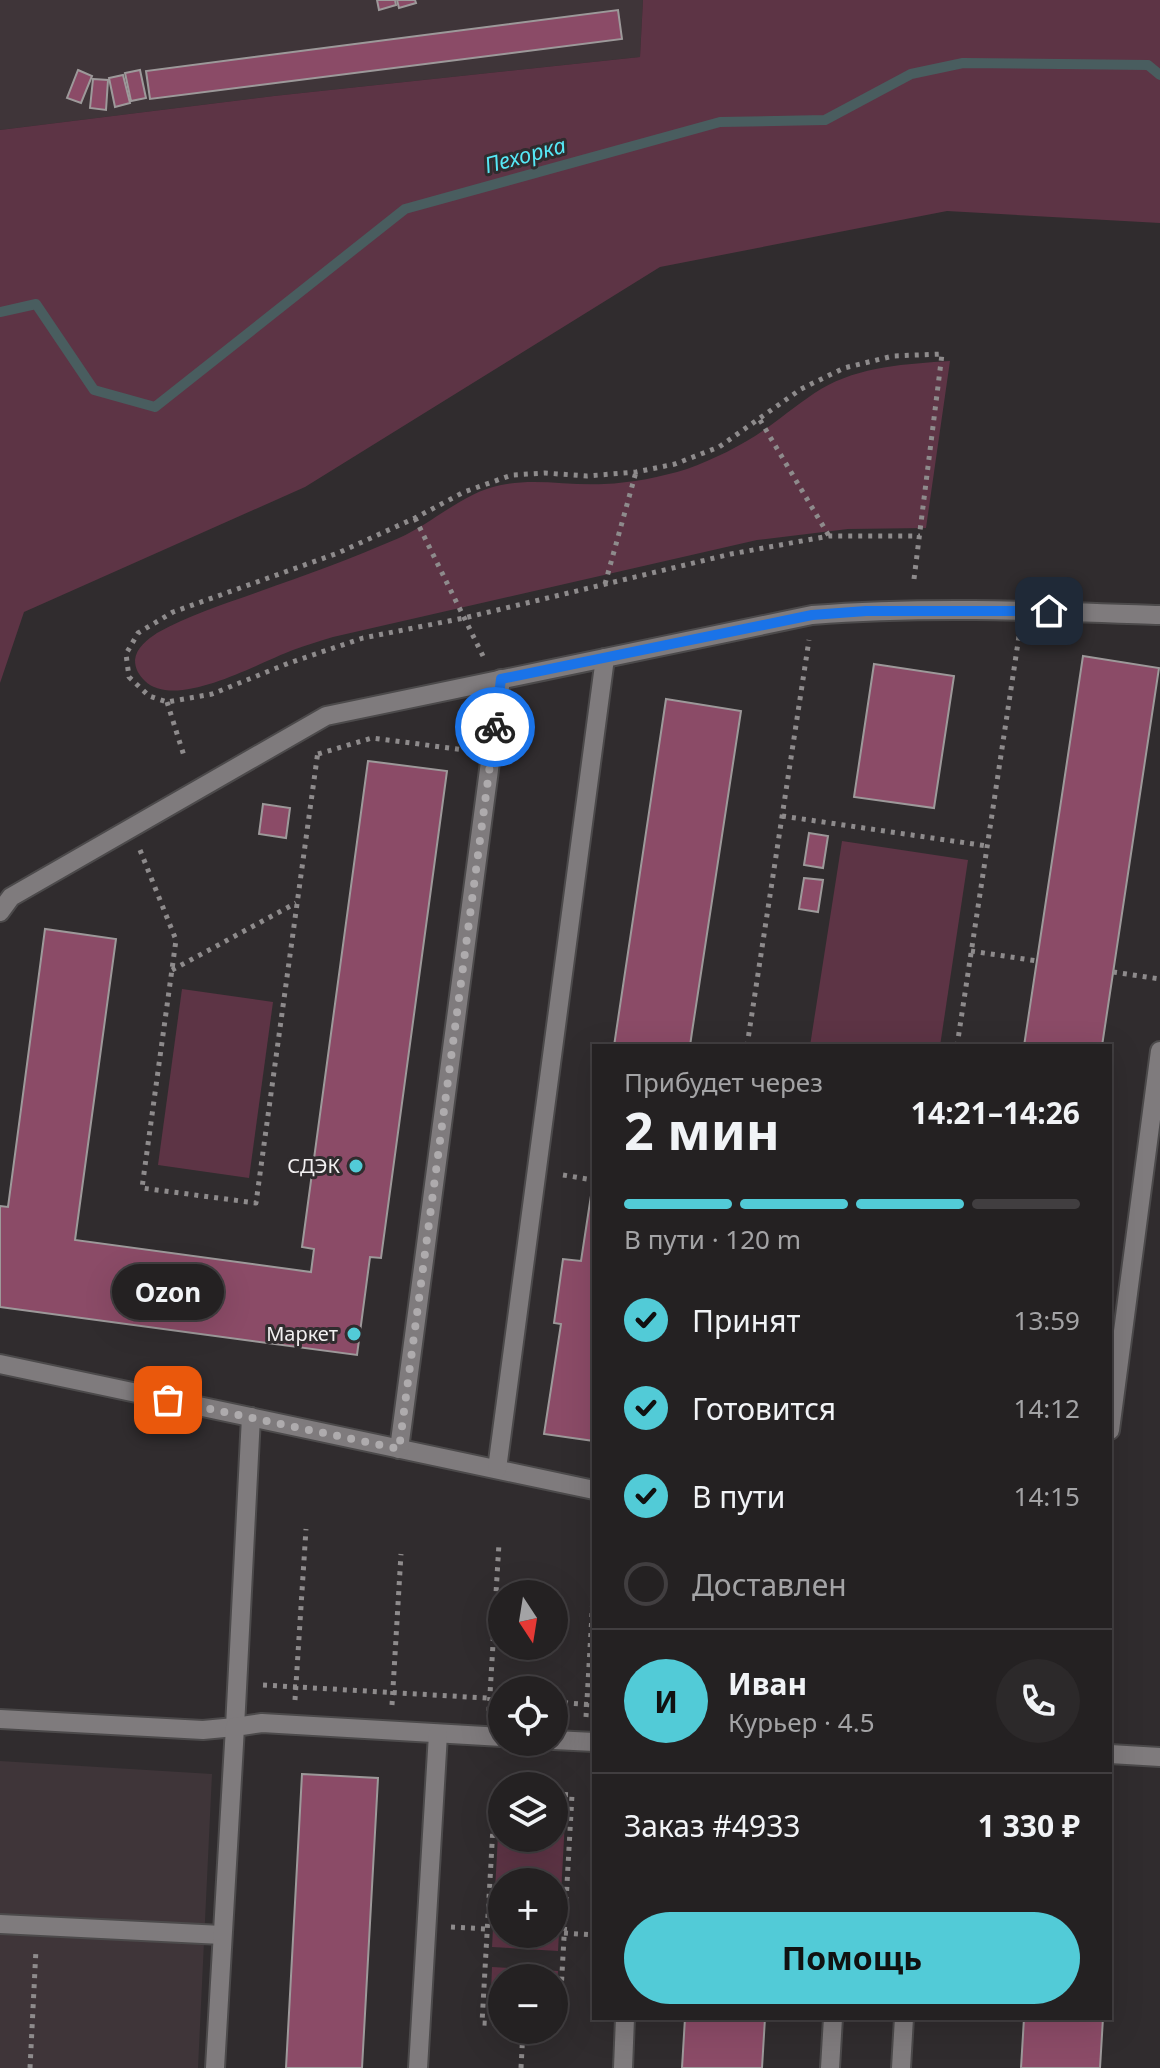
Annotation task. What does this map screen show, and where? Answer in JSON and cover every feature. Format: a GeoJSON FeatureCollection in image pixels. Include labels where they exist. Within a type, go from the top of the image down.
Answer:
{"type":"FeatureCollection","features":[{"type":"Feature","properties":{"kind":"lane"},"geometry":{"type":"LineString","coordinates":[[0,912],[11,897],[322,718],[812,615],[866,611],[1023,610],[1160,615]]}},
{"type":"Feature","properties":{"kind":"lane"},"geometry":{"type":"LineString","coordinates":[[497,1469],[605,658]]}},
{"type":"Feature","properties":{"kind":"lane"},"geometry":{"type":"LineString","coordinates":[[399,1449],[501,679]]}},
{"type":"Feature","properties":{"kind":"lane"},"geometry":{"type":"LineString","coordinates":[[1112,1415],[1160,1051]]}},
{"type":"Feature","properties":{"kind":"lane"},"geometry":{"type":"LineString","coordinates":[[0,1364],[592,1490]]}},
{"type":"Feature","properties":{"kind":"lane"},"geometry":{"type":"LineString","coordinates":[[215,2068],[251,1417]]}},
{"type":"Feature","properties":{"kind":"lane"},"geometry":{"type":"LineString","coordinates":[[0,1719],[203,1730],[262,1723],[488,1737]]}},
{"type":"Feature","properties":{"kind":"lane"},"geometry":{"type":"LineString","coordinates":[[418,2068],[438,1734]]}},
{"type":"Feature","properties":{"kind":"lane"},"geometry":{"type":"LineString","coordinates":[[568,1741],[589,1742]]}},
{"type":"Feature","properties":{"kind":"lane"},"geometry":{"type":"LineString","coordinates":[[1112,1754],[1160,1757]]}},
{"type":"Feature","properties":{"kind":"lane"},"geometry":{"type":"LineString","coordinates":[[0,1924],[222,1935]]}},
{"type":"Feature","properties":{"kind":"lane"},"geometry":{"type":"LineString","coordinates":[[623,2068],[625,2020]]}},
{"type":"Feature","properties":{"kind":"lane"},"geometry":{"type":"LineString","coordinates":[[830,2068],[833,2020]]}},
{"type":"Feature","properties":{"kind":"lane"},"geometry":{"type":"LineString","coordinates":[[901,2068],[904,2020]]}},
{"type":"Feature","properties":{"kind":"path"},"geometry":{"type":"LineString","coordinates":[[914,579],[920,536],[942,354],[893,356],[844,368],[801,389],[719,447],[675,464],[636,472],[587,476],[545,473],[512,475],[464,492],[338,553],[173,612],[138,633],[126,654],[129,677],[149,696],[167,702],[212,694],[363,638],[464,618],[731,554],[829,536],[920,536]]}},
{"type":"Feature","properties":{"kind":"path"},"geometry":{"type":"LineString","coordinates":[[760,420],[829,536]]}},
{"type":"Feature","properties":{"kind":"path"},"geometry":{"type":"LineString","coordinates":[[605,585],[636,472]]}},
{"type":"Feature","properties":{"kind":"path"},"geometry":{"type":"LineString","coordinates":[[415,518],[483,656]]}},
{"type":"Feature","properties":{"kind":"path"},"geometry":{"type":"LineString","coordinates":[[957,1044],[1023,610]]}},
{"type":"Feature","properties":{"kind":"path"},"geometry":{"type":"LineString","coordinates":[[747,1044],[812,615]]}},
{"type":"Feature","properties":{"kind":"path"},"geometry":{"type":"LineString","coordinates":[[167,702],[185,759]]}},
{"type":"Feature","properties":{"kind":"path"},"geometry":{"type":"LineString","coordinates":[[131,828],[176,940],[142,1188],[256,1203],[322,718]]}},
{"type":"Feature","properties":{"kind":"path"},"geometry":{"type":"LineString","coordinates":[[317,754],[372,738],[491,754]]}},
{"type":"Feature","properties":{"kind":"path"},"geometry":{"type":"LineString","coordinates":[[782,816],[987,846]]}},
{"type":"Feature","properties":{"kind":"path"},"geometry":{"type":"LineString","coordinates":[[172,970],[297,903]]}},
{"type":"Feature","properties":{"kind":"path"},"geometry":{"type":"LineString","coordinates":[[971,951],[1037,961]]}},
{"type":"Feature","properties":{"kind":"path"},"geometry":{"type":"LineString","coordinates":[[1113,972],[1160,979]]}},
{"type":"Feature","properties":{"kind":"path"},"geometry":{"type":"LineString","coordinates":[[294,1725],[306,1529]]}},
{"type":"Feature","properties":{"kind":"path"},"geometry":{"type":"LineString","coordinates":[[491,1676],[499,1543]]}},
{"type":"Feature","properties":{"kind":"path"},"geometry":{"type":"LineString","coordinates":[[391,1730],[401,1554]]}},
{"type":"Feature","properties":{"kind":"path"},"geometry":{"type":"LineString","coordinates":[[589,1742],[592,1642]]}},
{"type":"Feature","properties":{"kind":"path"},"geometry":{"type":"LineString","coordinates":[[237,1684],[488,1699]]}},
{"type":"Feature","properties":{"kind":"path"},"geometry":{"type":"LineString","coordinates":[[568,1703],[590,1704]]}},
{"type":"Feature","properties":{"kind":"path"},"geometry":{"type":"LineString","coordinates":[[568,1795],[572,1795],[568,1868]]}},
{"type":"Feature","properties":{"kind":"path"},"geometry":{"type":"LineString","coordinates":[[488,2023],[482,2023],[491,1852]]}},
{"type":"Feature","properties":{"kind":"path"},"geometry":{"type":"LineString","coordinates":[[30,2068],[37,1926]]}},
{"type":"Feature","properties":{"kind":"path"},"geometry":{"type":"LineString","coordinates":[[426,1926],[487,1929]]}},
{"type":"Feature","properties":{"kind":"path"},"geometry":{"type":"LineString","coordinates":[[568,1933],[592,1935]]}},
{"type":"Feature","properties":{"kind":"path"},"geometry":{"type":"LineString","coordinates":[[521,2068],[522,2044]]}},
{"type":"Feature","properties":{"kind":"shaded area"},"geometry":{"type":"Polygon","coordinates":[[[0,0],[643,0],[640,57],[274,96],[0,130],[0,0]]]}},
{"type":"Feature","properties":{"kind":"shaded area"},"geometry":{"type":"Polygon","coordinates":[[[643,0],[1160,0],[1160,223],[947,211],[660,267],[305,487],[24,612],[0,683],[0,130],[274,96],[640,57],[643,0]]]}},
{"type":"Feature","properties":{"kind":"shaded area"},"geometry":{"type":"Polygon","coordinates":[[[950,361],[926,528],[848,529],[757,540],[333,637],[197,688],[159,689],[145,681],[137,669],[135,660],[140,648],[169,627],[399,538],[487,489],[527,482],[614,483],[677,472],[739,446],[836,381],[884,368],[950,361]]]}},
{"type":"Feature","properties":{"kind":"shaded area"},"geometry":{"type":"Polygon","coordinates":[[[842,841],[968,860],[940,1044],[810,1044],[842,841]]]}},
{"type":"Feature","properties":{"kind":"shaded area"},"geometry":{"type":"Polygon","coordinates":[[[182,989],[273,1002],[249,1178],[158,1165],[182,989]]]}},
{"type":"Feature","properties":{"kind":"shaded area"},"geometry":{"type":"Polygon","coordinates":[[[0,1761],[212,1774],[198,2068],[0,2068],[0,1761]]]}},
{"type":"Feature","properties":{"kind":"shaded area"},"geometry":{"type":"Polygon","coordinates":[[[497,1852],[563,1852],[562,1868],[496,1868],[497,1852]]]}},
{"type":"Feature","properties":{"kind":"shaded area"},"geometry":{"type":"Polygon","coordinates":[[[508,1948],[558,1948],[558,1951],[508,1948]]]}},
{"type":"Feature","properties":{"kind":"building"},"geometry":{"type":"Polygon","coordinates":[[[377,0],[395,0],[396,5],[379,10],[377,0]]]}},
{"type":"Feature","properties":{"kind":"building"},"geometry":{"type":"Polygon","coordinates":[[[397,0],[415,0],[416,3],[399,8],[397,0]]]}},
{"type":"Feature","properties":{"kind":"building"},"geometry":{"type":"Polygon","coordinates":[[[618,10],[622,39],[150,99],[146,71],[618,10]]]}},
{"type":"Feature","properties":{"kind":"building"},"geometry":{"type":"Polygon","coordinates":[[[78,70],[92,76],[81,103],[67,98],[78,70]]]}},
{"type":"Feature","properties":{"kind":"building"},"geometry":{"type":"Polygon","coordinates":[[[140,70],[146,98],[131,101],[125,73],[140,70]]]}},
{"type":"Feature","properties":{"kind":"building"},"geometry":{"type":"Polygon","coordinates":[[[123,75],[130,103],[115,107],[109,78],[123,75]]]}},
{"type":"Feature","properties":{"kind":"building"},"geometry":{"type":"Polygon","coordinates":[[[93,79],[108,80],[106,110],[90,108],[93,79]]]}},
{"type":"Feature","properties":{"kind":"building"},"geometry":{"type":"Polygon","coordinates":[[[1083,656],[1159,668],[1102,1044],[1024,1044],[1083,656]]]}},
{"type":"Feature","properties":{"kind":"building"},"geometry":{"type":"Polygon","coordinates":[[[874,664],[954,676],[934,808],[854,797],[874,664]]]}},
{"type":"Feature","properties":{"kind":"building"},"geometry":{"type":"Polygon","coordinates":[[[666,699],[741,711],[690,1044],[614,1044],[666,699]]]}},
{"type":"Feature","properties":{"kind":"building"},"geometry":{"type":"Polygon","coordinates":[[[368,761],[447,771],[381,1258],[370,1257],[357,1355],[0,1307],[0,1206],[8,1207],[45,929],[116,939],[75,1240],[311,1272],[314,1249],[302,1247],[368,761]]]}},
{"type":"Feature","properties":{"kind":"building"},"geometry":{"type":"Polygon","coordinates":[[[263,804],[290,808],[286,838],[259,834],[263,804]]]}},
{"type":"Feature","properties":{"kind":"building"},"geometry":{"type":"Polygon","coordinates":[[[809,833],[828,836],[823,868],[804,865],[809,833]]]}},
{"type":"Feature","properties":{"kind":"building"},"geometry":{"type":"Polygon","coordinates":[[[804,878],[823,880],[818,912],[799,909],[804,878]]]}},
{"type":"Feature","properties":{"kind":"building"},"geometry":{"type":"Polygon","coordinates":[[[592,1189],[592,1441],[544,1434],[561,1324],[554,1323],[563,1259],[581,1261],[592,1189]]]}},
{"type":"Feature","properties":{"kind":"building"},"geometry":{"type":"Polygon","coordinates":[[[302,1774],[378,1778],[362,2068],[286,2068],[302,1774]]]}},
{"type":"Feature","properties":{"kind":"building"},"geometry":{"type":"Polygon","coordinates":[[[685,2020],[765,2020],[762,2068],[682,2068],[685,2020]]]}},
{"type":"Feature","properties":{"kind":"building"},"geometry":{"type":"Polygon","coordinates":[[[1024,2020],[1103,2020],[1100,2068],[1021,2068],[1024,2020]]]}},
{"type":"Feature","properties":{"kind":"waterway","name":"Пехорка"},"geometry":{"type":"LineString","coordinates":[[0,312],[36,304],[94,390],[155,407],[405,209],[720,122],[825,120],[911,74],[963,63],[1148,65],[1160,75]]}},
{"type":"Feature","properties":{"kind":"way so far"},"geometry":{"type":"LineString","coordinates":[[168,1400],[399,1449],[495,727]]}},
{"type":"Feature","properties":{"kind":"place","name":"СДЭК"},"geometry":{"type":"Point","coordinates":[356,1166]}},
{"type":"Feature","properties":{"kind":"place","name":"Маркет"},"geometry":{"type":"Point","coordinates":[354,1334]}},
{"type":"Feature","properties":{"kind":"place","name":"Ozon"},"geometry":{"type":"Point","coordinates":[168,1400]}},
{"type":"Feature","properties":{"kind":"route"},"geometry":{"type":"LineString","coordinates":[[495,727],[501,679],[812,615],[866,611],[1049,611]]}}]}
